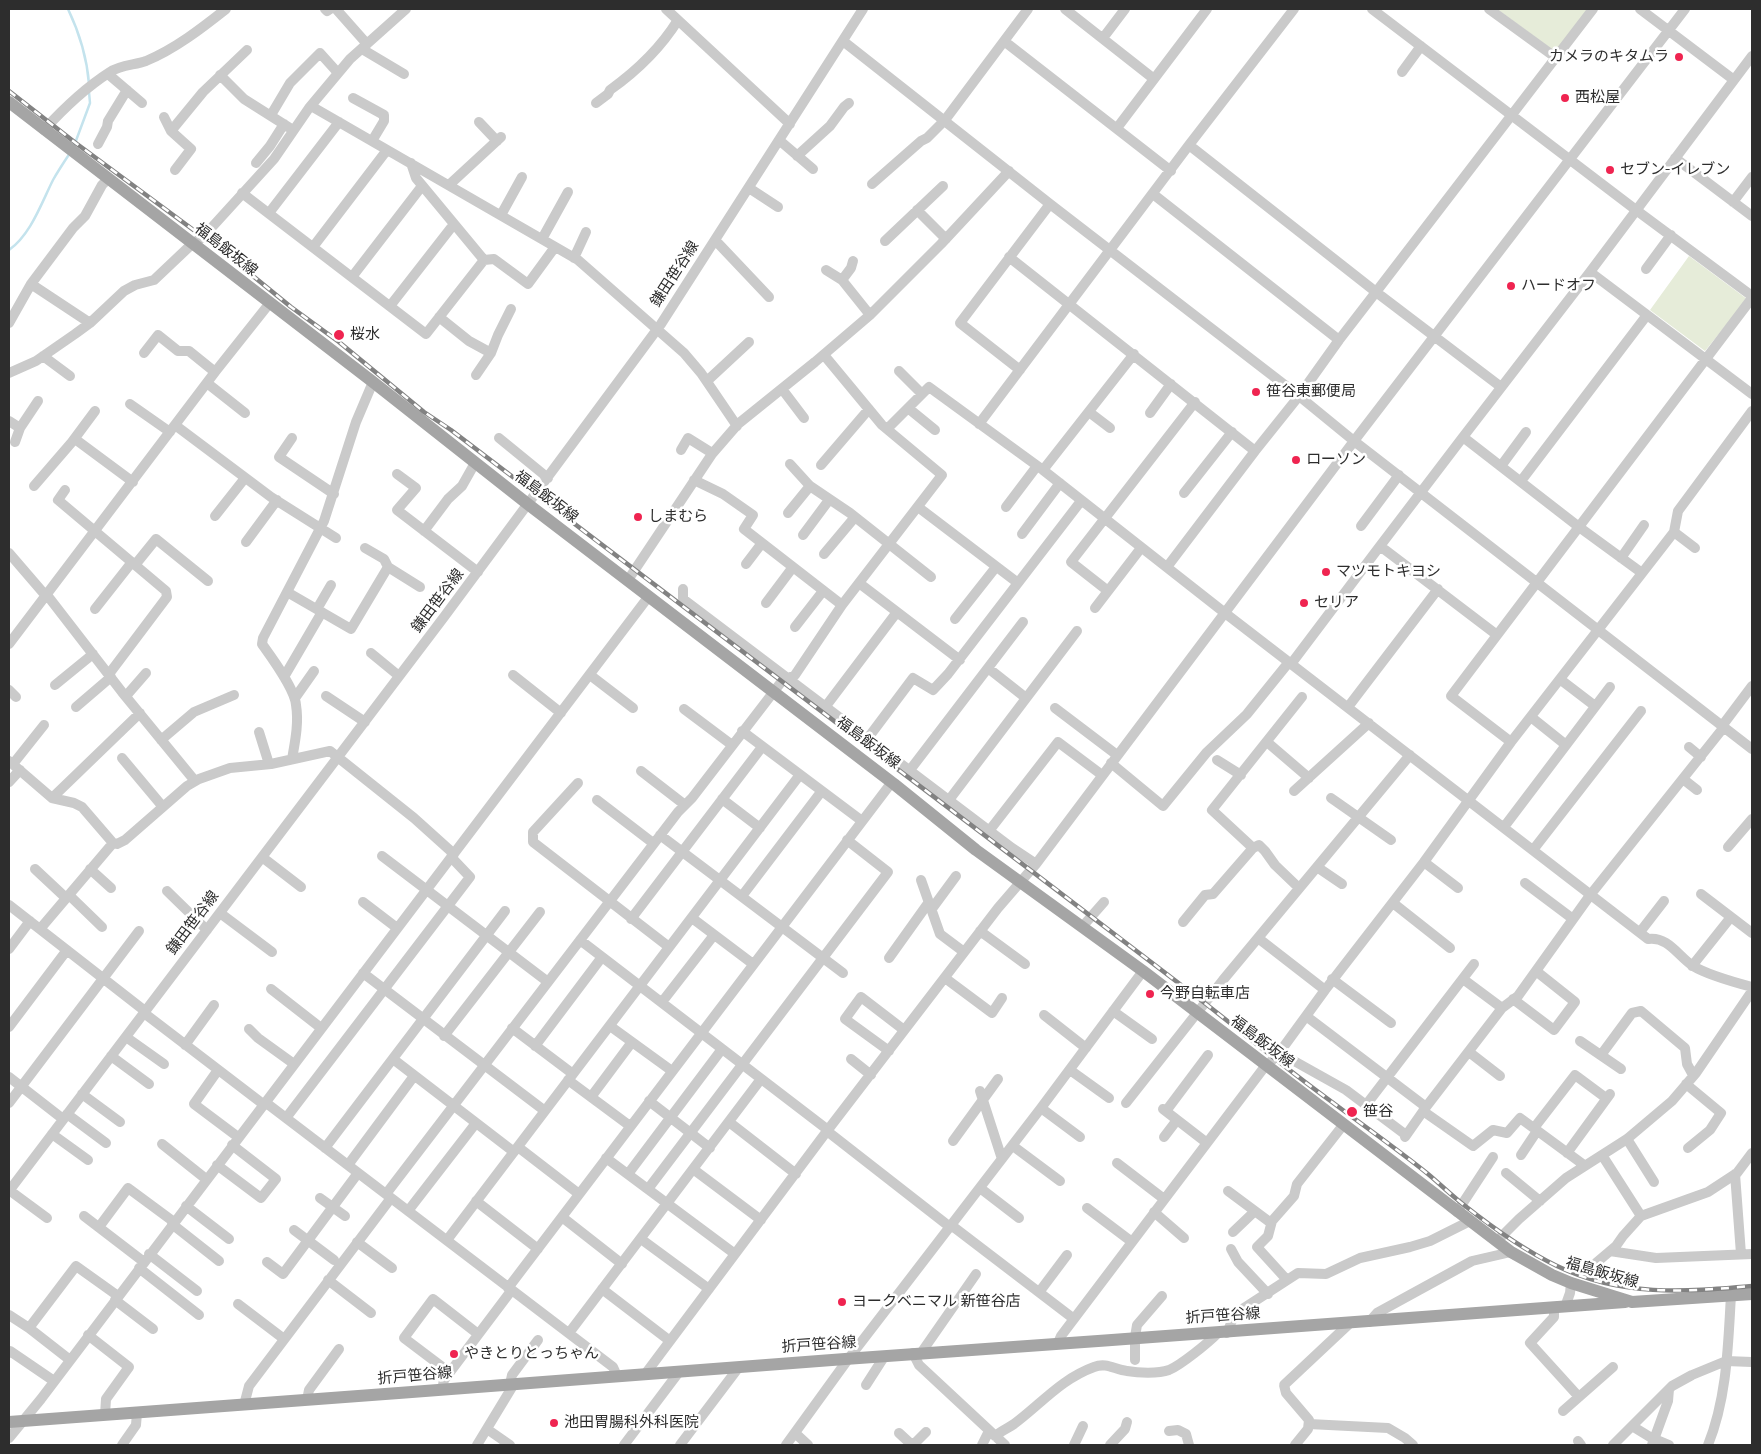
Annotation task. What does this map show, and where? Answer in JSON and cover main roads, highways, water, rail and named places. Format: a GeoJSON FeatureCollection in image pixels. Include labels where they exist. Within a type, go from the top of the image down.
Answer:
{"type":"FeatureCollection","features":[{"type":"Feature","properties":{"kind":"main road","name":"福島飯坂線"},"geometry":{"type":"LineString","coordinates":[[9,102],[269,304],[373,382],[529,505],[892,782],[976,850],[1142,971],[1511,1252],[1552,1275],[1571,1283],[1632,1302],[1752,1294]]}},
{"type":"Feature","properties":{"kind":"main road","name":"折戸笹谷線"},"geometry":{"type":"LineString","coordinates":[[15,1421],[849,1358],[1135,1337],[1349,1324],[1632,1302]]}},
{"type":"Feature","properties":{"kind":"waterway"},"geometry":{"type":"LineString","coordinates":[[68,9],[82,45],[89,84]]}},
{"type":"Feature","properties":{"kind":"waterway"},"geometry":{"type":"LineString","coordinates":[[74,146],[90,103],[89,92]]}},
{"type":"Feature","properties":{"kind":"waterway"},"geometry":{"type":"LineString","coordinates":[[9,250],[29,227],[53,180],[70,153]]}},
{"type":"Feature","properties":{"kind":"railway"},"geometry":{"type":"LineString","coordinates":[[9,91],[77,144],[226,254],[291,307],[339,342],[424,412],[451,430],[1018,860],[1509,1238],[1557,1266],[1581,1276],[1629,1288],[1702,1290],[1752,1286]]}},
{"type":"Feature","properties":{"kind":"place","name":"カメラのキタムラ"},"geometry":{"type":"Point","coordinates":[1679,57]}},
{"type":"Feature","properties":{"kind":"place","name":"西松屋"},"geometry":{"type":"Point","coordinates":[1565,98]}},
{"type":"Feature","properties":{"kind":"place","name":"セブン-イレブン"},"geometry":{"type":"Point","coordinates":[1610,170]}},
{"type":"Feature","properties":{"kind":"place","name":"ハードオフ"},"geometry":{"type":"Point","coordinates":[1511,286]}},
{"type":"Feature","properties":{"kind":"place","name":"桜水"},"geometry":{"type":"Point","coordinates":[339,335]}},
{"type":"Feature","properties":{"kind":"place","name":"笹谷東郵便局"},"geometry":{"type":"Point","coordinates":[1256,392]}},
{"type":"Feature","properties":{"kind":"place","name":"ローソン"},"geometry":{"type":"Point","coordinates":[1296,460]}},
{"type":"Feature","properties":{"kind":"place","name":"しまむら"},"geometry":{"type":"Point","coordinates":[638,517]}},
{"type":"Feature","properties":{"kind":"place","name":"マツモトキヨシ"},"geometry":{"type":"Point","coordinates":[1326,572]}},
{"type":"Feature","properties":{"kind":"place","name":"セリア"},"geometry":{"type":"Point","coordinates":[1304,603]}},
{"type":"Feature","properties":{"kind":"place","name":"今野自転車店"},"geometry":{"type":"Point","coordinates":[1150,994]}},
{"type":"Feature","properties":{"kind":"place","name":"笹谷"},"geometry":{"type":"Point","coordinates":[1352,1112]}},
{"type":"Feature","properties":{"kind":"place","name":"ヨークベニマル 新笹谷店"},"geometry":{"type":"Point","coordinates":[842,1302]}},
{"type":"Feature","properties":{"kind":"place","name":"やきとりとっちゃん"},"geometry":{"type":"Point","coordinates":[454,1354]}},
{"type":"Feature","properties":{"kind":"place","name":"池田胃腸科外科医院"},"geometry":{"type":"Point","coordinates":[554,1423]}}]}
